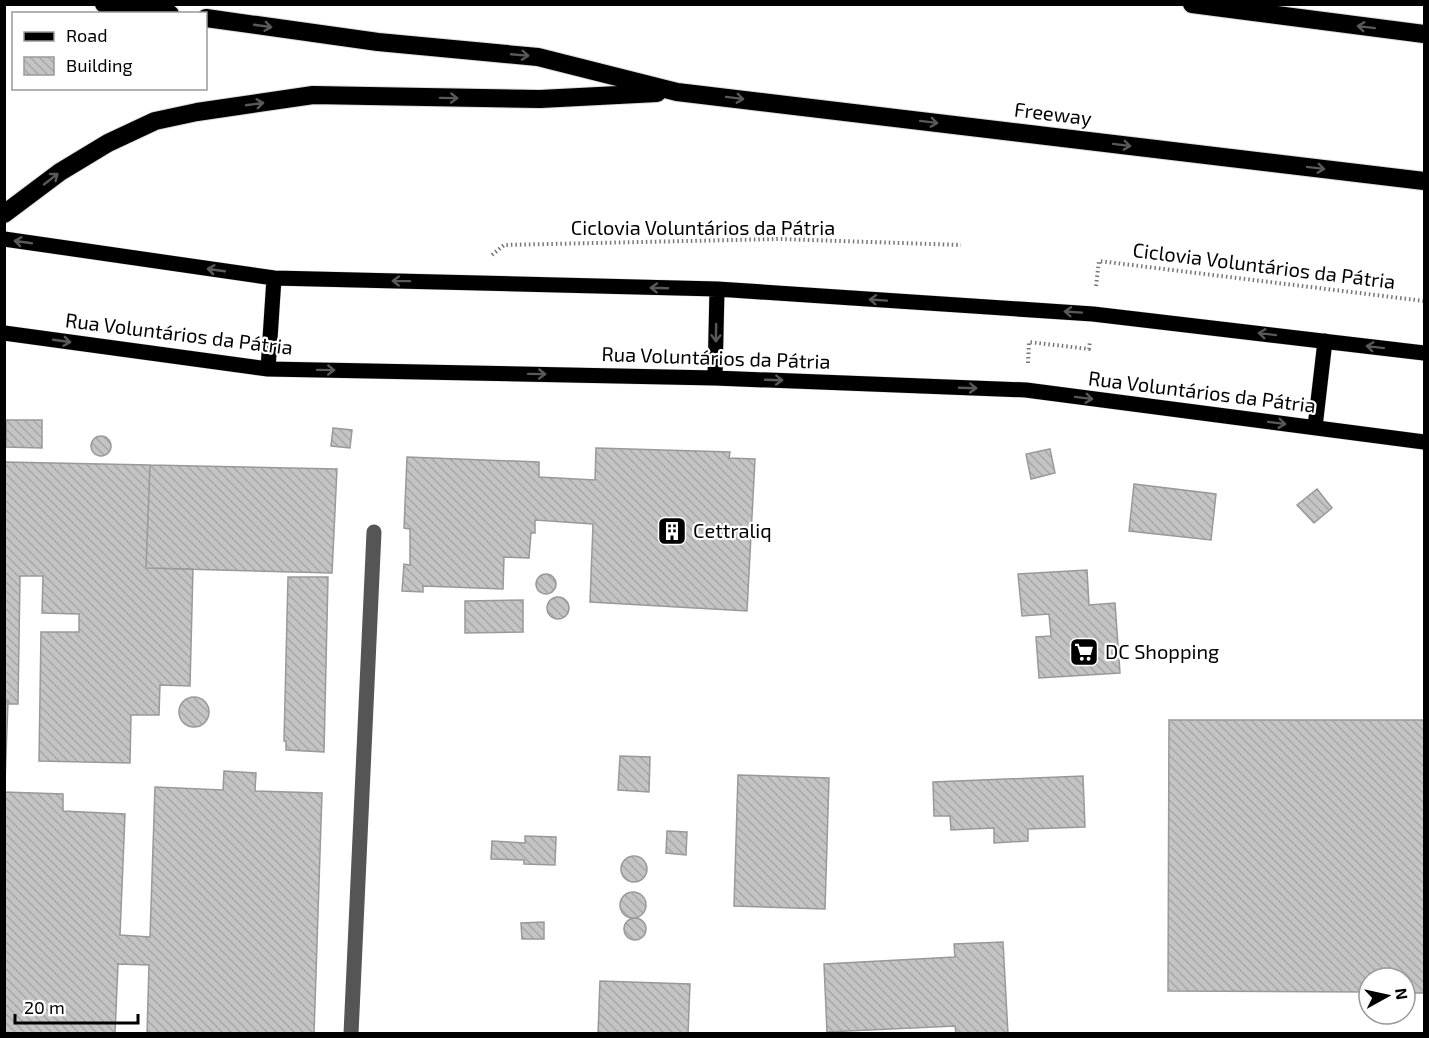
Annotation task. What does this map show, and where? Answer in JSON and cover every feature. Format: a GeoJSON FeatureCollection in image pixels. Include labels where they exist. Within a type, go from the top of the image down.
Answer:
{"type":"FeatureCollection","features":[{"type":"Feature","properties":{"kind":"highway"},"geometry":{"type":"LineString","coordinates":[[104,4],[157,12]]}},
{"type":"Feature","properties":{"kind":"highway"},"geometry":{"type":"LineString","coordinates":[[1192,4],[1425,34]]}},
{"type":"Feature","properties":{"kind":"highway"},"geometry":{"type":"LineString","coordinates":[[207,18],[378,42],[538,57],[677,92]]}},
{"type":"Feature","properties":{"kind":"highway"},"geometry":{"type":"LineString","coordinates":[[4,214],[60,172],[108,143],[155,121],[197,112],[313,95],[540,99],[677,92]]}},
{"type":"Feature","properties":{"kind":"highway","name":"Freeway"},"geometry":{"type":"LineString","coordinates":[[677,92],[1425,181]]}},
{"type":"Feature","properties":{"kind":"main road"},"geometry":{"type":"LineString","coordinates":[[4,239],[274,278],[717,289],[1093,314],[1425,353]]}},
{"type":"Feature","properties":{"kind":"main road"},"geometry":{"type":"LineString","coordinates":[[268,369],[274,278]]}},
{"type":"Feature","properties":{"kind":"main road"},"geometry":{"type":"LineString","coordinates":[[715,378],[717,289]]}},
{"type":"Feature","properties":{"kind":"main road","name":"Rua Voluntários da Pátria"},"geometry":{"type":"LineString","coordinates":[[4,333],[268,369],[715,378],[1026,390],[1425,442]]}},
{"type":"Feature","properties":{"kind":"main road"},"geometry":{"type":"LineString","coordinates":[[1315,427],[1325,341]]}},
{"type":"Feature","properties":{"kind":"lane"},"geometry":{"type":"LineString","coordinates":[[351,1034],[374,532]]}},
{"type":"Feature","properties":{"kind":"path","name":"Ciclovia Voluntários da Pátria"},"geometry":{"type":"LineString","coordinates":[[459,283],[504,244],[779,239],[961,245]]}},
{"type":"Feature","properties":{"kind":"path","name":"Ciclovia Voluntários da Pátria"},"geometry":{"type":"LineString","coordinates":[[1099,261],[1425,301]]}},
{"type":"Feature","properties":{"kind":"building"},"geometry":{"type":"Polygon","coordinates":[[[6,420],[42,420],[42,448],[6,447],[6,420]]]}},
{"type":"Feature","properties":{"kind":"building"},"geometry":{"type":"Polygon","coordinates":[[[333,428],[352,430],[350,448],[331,446],[333,428]]]}},
{"type":"Feature","properties":{"kind":"building"},"geometry":{"type":"Polygon","coordinates":[[[101,436],[108,439],[111,446],[108,453],[101,456],[94,453],[91,446],[94,439],[101,436]]]}},
{"type":"Feature","properties":{"kind":"building","name":"Cettraliq"},"geometry":{"type":"Polygon","coordinates":[[[596,448],[730,452],[729,458],[755,459],[747,611],[590,602],[593,524],[535,520],[535,533],[531,533],[529,558],[504,557],[503,589],[423,586],[423,592],[402,591],[404,564],[410,565],[410,529],[404,528],[407,457],[539,462],[539,477],[595,480],[596,448]]]}},
{"type":"Feature","properties":{"kind":"building"},"geometry":{"type":"Polygon","coordinates":[[[1050,449],[1055,473],[1031,479],[1026,454],[1050,449]]]}},
{"type":"Feature","properties":{"kind":"building"},"geometry":{"type":"Polygon","coordinates":[[[4,462],[150,465],[146,568],[193,569],[190,686],[160,685],[159,715],[131,715],[130,763],[39,761],[41,632],[79,632],[79,614],[42,613],[43,576],[20,576],[18,704],[7,704],[8,701],[4,701],[4,462]]]}},
{"type":"Feature","properties":{"kind":"building"},"geometry":{"type":"Polygon","coordinates":[[[150,465],[337,469],[332,573],[146,568],[150,465]]]}},
{"type":"Feature","properties":{"kind":"building"},"geometry":{"type":"Polygon","coordinates":[[[1134,484],[1216,494],[1211,540],[1129,531],[1134,484]]]}},
{"type":"Feature","properties":{"kind":"building"},"geometry":{"type":"Polygon","coordinates":[[[1317,489],[1332,508],[1314,523],[1297,505],[1317,489]]]}},
{"type":"Feature","properties":{"kind":"building"},"geometry":{"type":"Polygon","coordinates":[[[1087,570],[1089,605],[1115,603],[1120,673],[1039,678],[1036,637],[1051,636],[1049,614],[1022,616],[1018,574],[1087,570]]]}},
{"type":"Feature","properties":{"kind":"building"},"geometry":{"type":"Polygon","coordinates":[[[546,574],[553,577],[556,584],[553,591],[546,594],[539,591],[536,584],[539,577],[546,574]]]}},
{"type":"Feature","properties":{"kind":"building"},"geometry":{"type":"Polygon","coordinates":[[[288,577],[328,577],[324,752],[286,750],[286,741],[284,741],[288,577]]]}},
{"type":"Feature","properties":{"kind":"building"},"geometry":{"type":"Polygon","coordinates":[[[558,597],[566,600],[569,608],[566,616],[558,619],[550,616],[547,608],[550,600],[558,597]]]}},
{"type":"Feature","properties":{"kind":"building"},"geometry":{"type":"Polygon","coordinates":[[[523,600],[523,632],[465,633],[465,601],[523,600]]]}},
{"type":"Feature","properties":{"kind":"building"},"geometry":{"type":"Polygon","coordinates":[[[194,697],[200,698],[208,706],[208,718],[200,726],[194,727],[188,726],[180,718],[179,712],[180,706],[188,698],[194,697]]]}},
{"type":"Feature","properties":{"kind":"building"},"geometry":{"type":"Polygon","coordinates":[[[4,701],[8,701],[5,783],[4,783],[4,701]]]}},
{"type":"Feature","properties":{"kind":"building"},"geometry":{"type":"Polygon","coordinates":[[[1169,720],[1424,720],[1424,993],[1417,993],[1417,966],[1357,966],[1357,992],[1168,991],[1169,720]]]}},
{"type":"Feature","properties":{"kind":"building"},"geometry":{"type":"Polygon","coordinates":[[[620,756],[650,757],[649,792],[618,790],[620,756]]]}},
{"type":"Feature","properties":{"kind":"building"},"geometry":{"type":"Polygon","coordinates":[[[224,771],[256,773],[255,791],[322,793],[314,1034],[147,1034],[149,965],[118,964],[115,1034],[4,1034],[4,792],[63,794],[63,811],[125,814],[120,935],[150,937],[155,787],[223,790],[224,771]]]}},
{"type":"Feature","properties":{"kind":"building"},"geometry":{"type":"Polygon","coordinates":[[[738,775],[829,778],[825,909],[734,906],[738,775]]]}},
{"type":"Feature","properties":{"kind":"building"},"geometry":{"type":"Polygon","coordinates":[[[1083,776],[1085,827],[1028,829],[1028,841],[994,843],[994,828],[951,830],[950,816],[934,816],[933,782],[1083,776]]]}},
{"type":"Feature","properties":{"kind":"building"},"geometry":{"type":"Polygon","coordinates":[[[667,831],[687,832],[686,855],[666,853],[667,831]]]}},
{"type":"Feature","properties":{"kind":"building"},"geometry":{"type":"Polygon","coordinates":[[[525,836],[556,837],[555,865],[524,864],[524,860],[491,859],[492,841],[525,843],[525,836]]]}},
{"type":"Feature","properties":{"kind":"building"},"geometry":{"type":"Polygon","coordinates":[[[634,856],[643,860],[647,869],[643,878],[634,882],[625,878],[621,869],[625,860],[634,856]]]}},
{"type":"Feature","properties":{"kind":"building"},"geometry":{"type":"Polygon","coordinates":[[[633,892],[642,896],[646,905],[642,914],[633,918],[624,914],[620,905],[624,896],[633,892]]]}},
{"type":"Feature","properties":{"kind":"building"},"geometry":{"type":"Polygon","coordinates":[[[635,918],[643,921],[646,929],[643,937],[635,940],[627,937],[624,929],[627,921],[635,918]]]}},
{"type":"Feature","properties":{"kind":"building"},"geometry":{"type":"Polygon","coordinates":[[[544,922],[544,939],[522,939],[521,923],[544,922]]]}},
{"type":"Feature","properties":{"kind":"building"},"geometry":{"type":"Polygon","coordinates":[[[1003,942],[1008,1034],[956,1034],[955,1026],[827,1032],[824,964],[955,957],[954,944],[1003,942]]]}},
{"type":"Feature","properties":{"kind":"building"},"geometry":{"type":"Polygon","coordinates":[[[600,981],[690,984],[688,1034],[598,1034],[600,981]]]}},
{"type":"Feature","properties":{"kind":"place","name":"Cettraliq"},"geometry":{"type":"Point","coordinates":[672,531]}},
{"type":"Feature","properties":{"kind":"place","name":"DC Shopping"},"geometry":{"type":"Point","coordinates":[1084,652]}}]}
